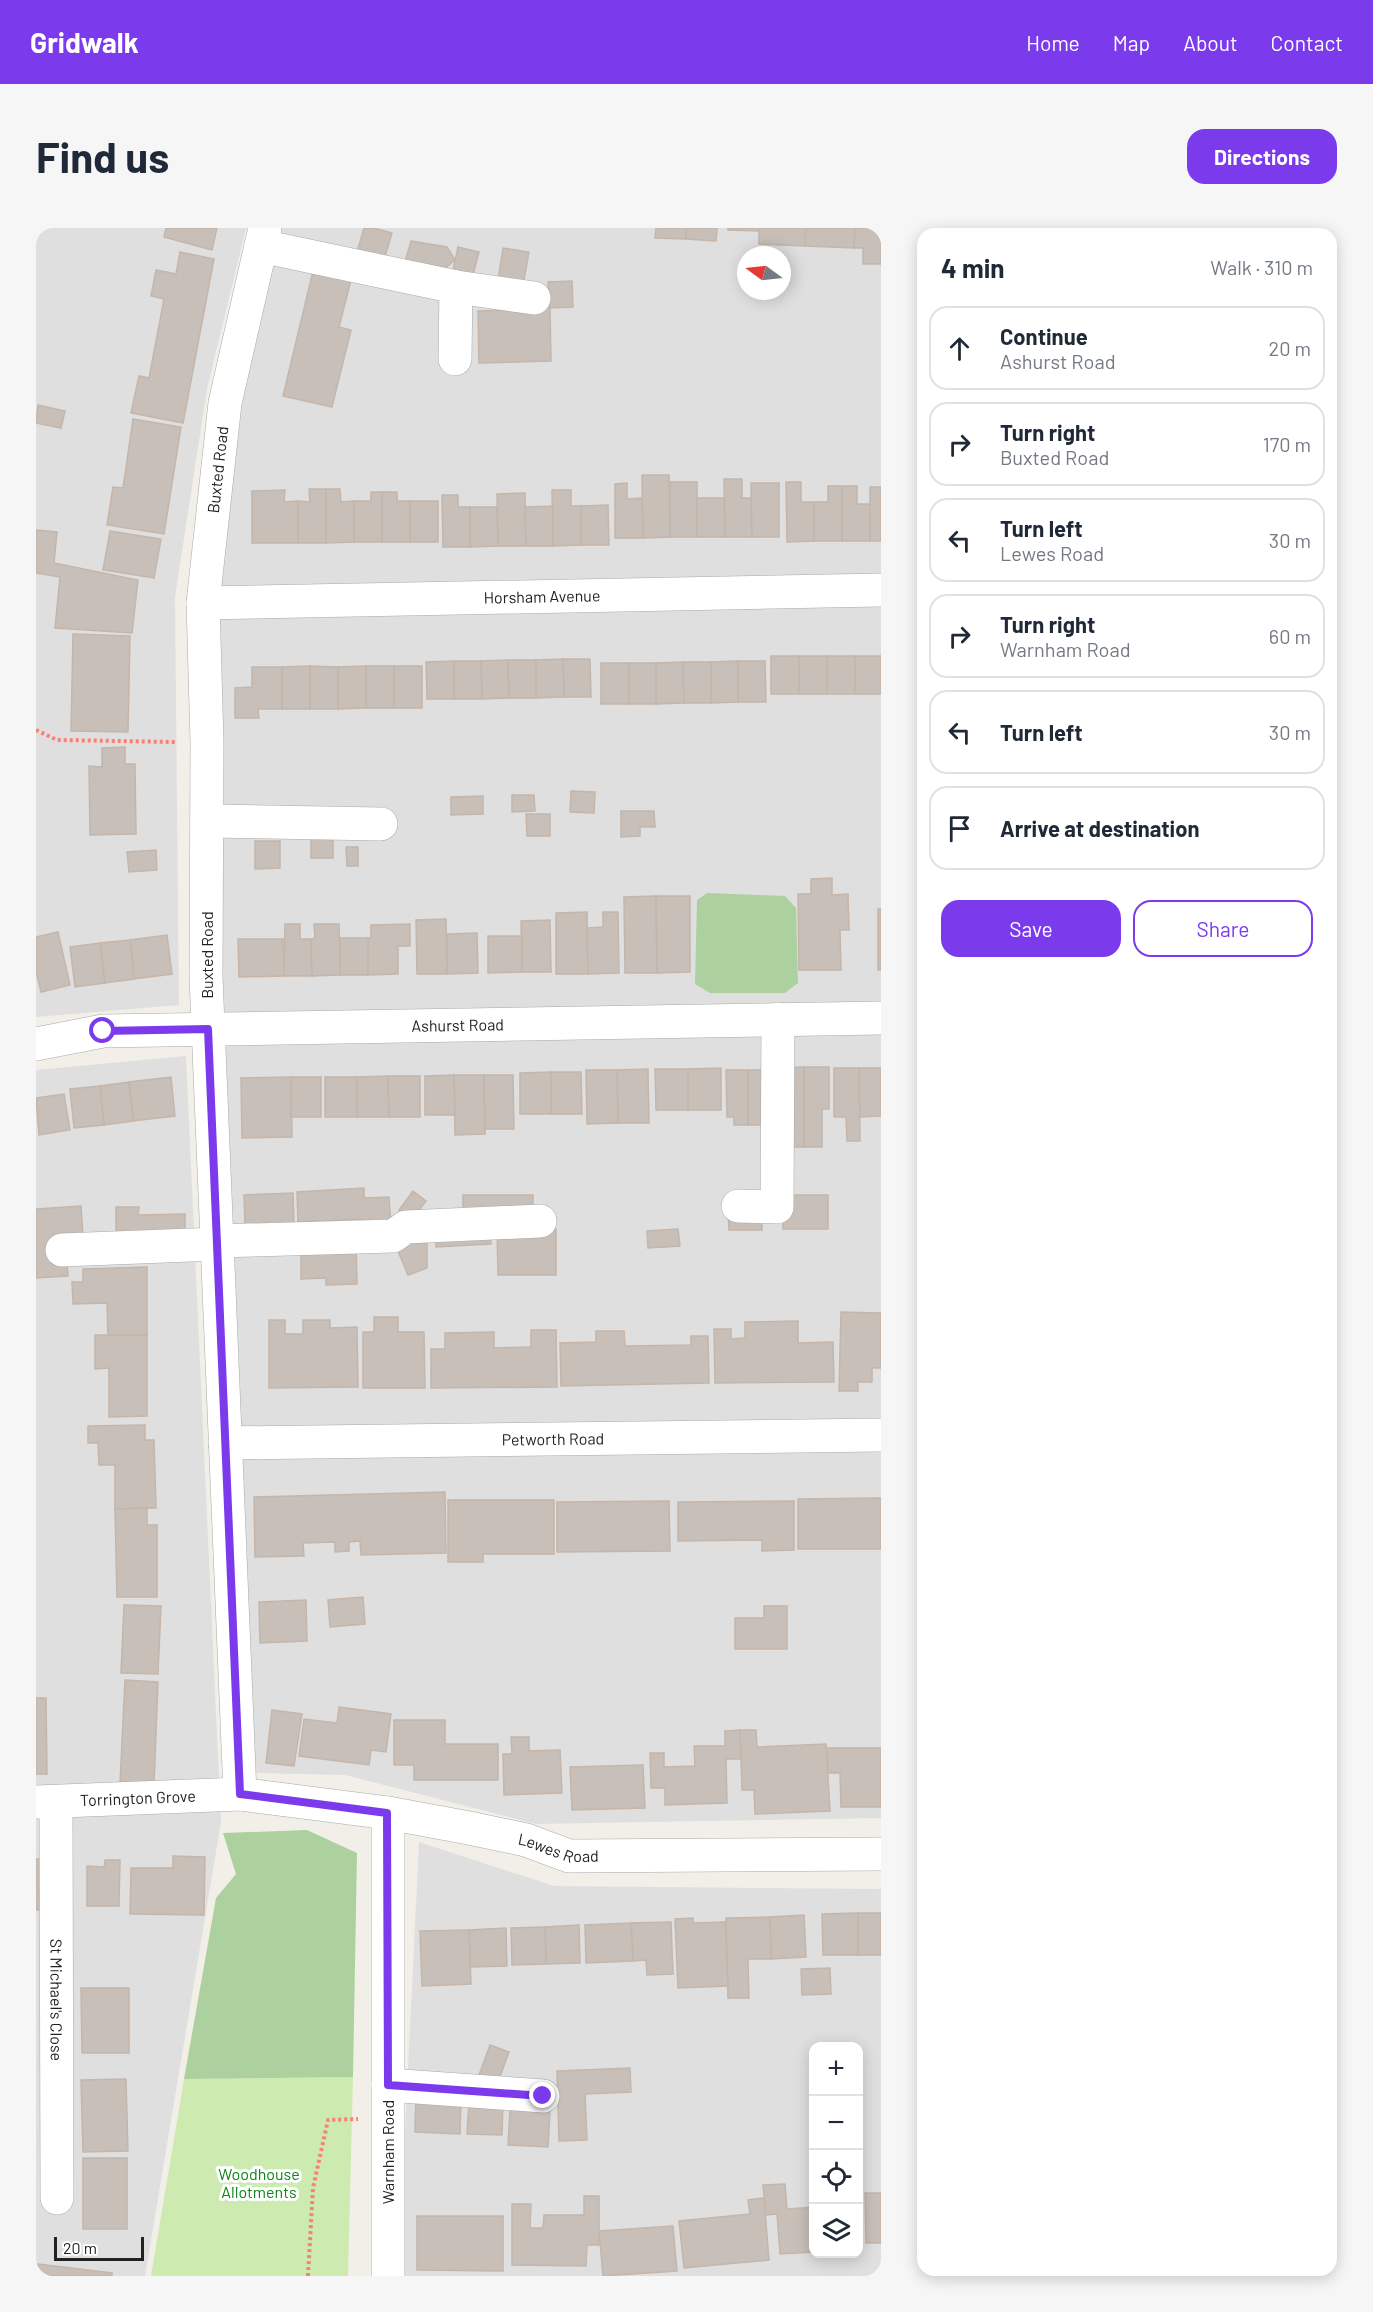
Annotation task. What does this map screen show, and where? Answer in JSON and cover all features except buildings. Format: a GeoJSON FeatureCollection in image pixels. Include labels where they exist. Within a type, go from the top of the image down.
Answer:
{"type":"FeatureCollection","features":[{"type":"Feature","properties":{"kind":"street"},"geometry":{"type":"LineString","coordinates":[[263,237],[456,286],[534,298]]}},
{"type":"Feature","properties":{"kind":"street","name":"Buxted Road"},"geometry":{"type":"LineString","coordinates":[[240,1794],[206,977],[207,742],[203,603],[225,403],[263,237]]}},
{"type":"Feature","properties":{"kind":"street"},"geometry":{"type":"LineString","coordinates":[[455,359],[456,286]]}},
{"type":"Feature","properties":{"kind":"street","name":"Horsham Avenue"},"geometry":{"type":"LineString","coordinates":[[203,603],[881,590]]}},
{"type":"Feature","properties":{"kind":"street"},"geometry":{"type":"LineString","coordinates":[[207,821],[381,824]]}},
{"type":"Feature","properties":{"kind":"street","name":"Ashurst Road"},"geometry":{"type":"LineString","coordinates":[[36,1044],[103,1031],[881,1018]]}},
{"type":"Feature","properties":{"kind":"street"},"geometry":{"type":"LineString","coordinates":[[738,1206],[777,1207],[778,1019]]}},
{"type":"Feature","properties":{"kind":"street"},"geometry":{"type":"LineString","coordinates":[[62,1250],[393,1236],[406,1227],[540,1221]]}},
{"type":"Feature","properties":{"kind":"street","name":"Petworth Road"},"geometry":{"type":"LineString","coordinates":[[225,1443],[881,1435]]}},
{"type":"Feature","properties":{"kind":"street","name":"Torrington Grove"},"geometry":{"type":"LineString","coordinates":[[46,1802],[240,1794]]}},
{"type":"Feature","properties":{"kind":"street","name":"Lewes Road"},"geometry":{"type":"LineString","coordinates":[[240,1794],[387,1813],[526,1840],[569,1856],[881,1854]]}},
{"type":"Feature","properties":{"kind":"street","name":"St Michael's Close"},"geometry":{"type":"LineString","coordinates":[[46,1802],[57,2198]]}},
{"type":"Feature","properties":{"kind":"street","name":"Warnham Road"},"geometry":{"type":"LineString","coordinates":[[387,1813],[388,2276]]}},
{"type":"Feature","properties":{"kind":"street"},"geometry":{"type":"LineString","coordinates":[[388,2085],[543,2096]]}},
{"type":"Feature","properties":{"kind":"path"},"geometry":{"type":"LineString","coordinates":[[36,730],[57,740],[207,742]]}},
{"type":"Feature","properties":{"kind":"path"},"geometry":{"type":"LineString","coordinates":[[308,2276],[313,2188],[328,2120],[352,2119]]}},
{"type":"Feature","properties":{"kind":"shaded area"},"geometry":{"type":"Polygon","coordinates":[[[36,228],[246,228],[207,389],[175,597],[179,1005],[36,1017],[36,228]]]}},
{"type":"Feature","properties":{"kind":"shaded area"},"geometry":{"type":"Polygon","coordinates":[[[277,228],[881,228],[881,1818],[536,1824],[345,1775],[252,1773],[209,1028],[226,401],[277,228]]]}},
{"type":"Feature","properties":{"kind":"shaded area"},"geometry":{"type":"Polygon","coordinates":[[[186,1056],[221,1822],[145,2276],[36,2276],[36,1070],[186,1056]]]}},
{"type":"Feature","properties":{"kind":"shaded area"},"geometry":{"type":"Polygon","coordinates":[[[419,1842],[554,1886],[881,1889],[881,2276],[398,2276],[419,1842]]]}},
{"type":"Feature","properties":{"kind":"green space"},"geometry":{"type":"Polygon","coordinates":[[[707,893],[785,896],[796,908],[798,983],[785,993],[710,993],[695,984],[697,900],[707,893]]]}},
{"type":"Feature","properties":{"kind":"green space"},"geometry":{"type":"Polygon","coordinates":[[[307,1830],[357,1853],[353,2077],[184,2079],[216,1898],[236,1874],[223,1833],[307,1830]]]}},
{"type":"Feature","properties":{"kind":"green space","name":"Woodhouse Allotments"},"geometry":{"type":"Polygon","coordinates":[[[353,2077],[348,2276],[151,2276],[184,2079],[353,2077]]]}},
{"type":"Feature","properties":{"kind":"route"},"geometry":{"type":"LineString","coordinates":[[103,1031],[208,1029],[240,1794],[387,1813],[388,2085],[543,2096]]}}]}
